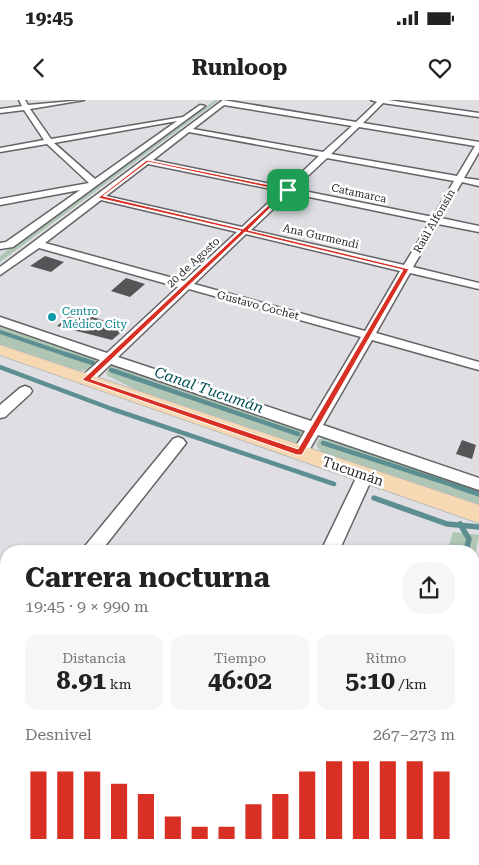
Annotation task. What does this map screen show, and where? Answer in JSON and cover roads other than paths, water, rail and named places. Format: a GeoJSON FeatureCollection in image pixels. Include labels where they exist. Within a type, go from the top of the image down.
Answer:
{"type":"FeatureCollection","features":[{"type":"Feature","properties":{"kind":"main road","name":"Tucumán"},"geometry":{"type":"LineString","coordinates":[[0,350],[479,514]]}},
{"type":"Feature","properties":{"kind":"street"},"geometry":{"type":"LineString","coordinates":[[22,100],[49,142],[93,184]]}},
{"type":"Feature","properties":{"kind":"street"},"geometry":{"type":"LineString","coordinates":[[0,111],[81,100]]}},
{"type":"Feature","properties":{"kind":"street"},"geometry":{"type":"LineString","coordinates":[[0,246],[9,244],[210,100]]}},
{"type":"Feature","properties":{"kind":"street"},"geometry":{"type":"LineString","coordinates":[[380,100],[479,115]]}},
{"type":"Feature","properties":{"kind":"street","name":"20 de Agosto"},"geometry":{"type":"LineString","coordinates":[[86,380],[358,124],[380,100]]}},
{"type":"Feature","properties":{"kind":"street"},"geometry":{"type":"LineString","coordinates":[[0,272],[226,101],[479,145]]}},
{"type":"Feature","properties":{"kind":"street"},"geometry":{"type":"LineString","coordinates":[[0,150],[186,117]]}},
{"type":"Feature","properties":{"kind":"street"},"geometry":{"type":"LineString","coordinates":[[188,130],[479,183]]}},
{"type":"Feature","properties":{"kind":"street","name":"Raúl Alfonsín"},"geometry":{"type":"LineString","coordinates":[[300,453],[479,145]]}},
{"type":"Feature","properties":{"kind":"street","name":"Catamarca"},"geometry":{"type":"LineString","coordinates":[[147,161],[479,230]]}},
{"type":"Feature","properties":{"kind":"street"},"geometry":{"type":"LineString","coordinates":[[0,202],[93,184]]}},
{"type":"Feature","properties":{"kind":"street","name":"Ana Gurmendi"},"geometry":{"type":"LineString","coordinates":[[100,197],[479,286]]}},
{"type":"Feature","properties":{"kind":"street","name":"Gustavo Cochet"},"geometry":{"type":"LineString","coordinates":[[37,244],[479,366]]}},
{"type":"Feature","properties":{"kind":"street","name":"Tucumán"},"geometry":{"type":"LineString","coordinates":[[0,321],[479,484]]}},
{"type":"Feature","properties":{"kind":"street"},"geometry":{"type":"LineString","coordinates":[[0,413],[25,391]]}},
{"type":"Feature","properties":{"kind":"street"},"geometry":{"type":"LineString","coordinates":[[95,545],[178,443]]}},
{"type":"Feature","properties":{"kind":"street"},"geometry":{"type":"LineString","coordinates":[[333,545],[365,476]]}},
{"type":"Feature","properties":{"kind":"waterway","name":"Canal Tucumán"},"geometry":{"type":"LineString","coordinates":[[0,332],[66,354]]}},
{"type":"Feature","properties":{"kind":"waterway","name":"Canal Tucumán"},"geometry":{"type":"LineString","coordinates":[[66,354],[93,363]]}},
{"type":"Feature","properties":{"kind":"waterway","name":"Canal Tucumán"},"geometry":{"type":"LineString","coordinates":[[0,367],[112,409],[334,484]]}},
{"type":"Feature","properties":{"kind":"waterway","name":"Canal Tucumán"},"geometry":{"type":"LineString","coordinates":[[111,370],[298,434]]}},
{"type":"Feature","properties":{"kind":"waterway","name":"Canal Tucumán"},"geometry":{"type":"LineString","coordinates":[[323,443],[459,487]]}},
{"type":"Feature","properties":{"kind":"waterway","name":"Canal Tucumán"},"geometry":{"type":"LineString","coordinates":[[455,486],[479,494]]}},
{"type":"Feature","properties":{"kind":"waterway","name":"Canal Tucumán"},"geometry":{"type":"LineString","coordinates":[[374,498],[447,524],[461,525]]}},
{"type":"Feature","properties":{"kind":"waterway","name":"Canal Tucumán"},"geometry":{"type":"LineString","coordinates":[[461,525],[479,527]]}},
{"type":"Feature","properties":{"kind":"waterway"},"geometry":{"type":"LineString","coordinates":[[461,525],[469,539],[468,545]]}},
{"type":"Feature","properties":{"kind":"place","name":"Centro Médico City"},"geometry":{"type":"Point","coordinates":[52,317]}}]}
